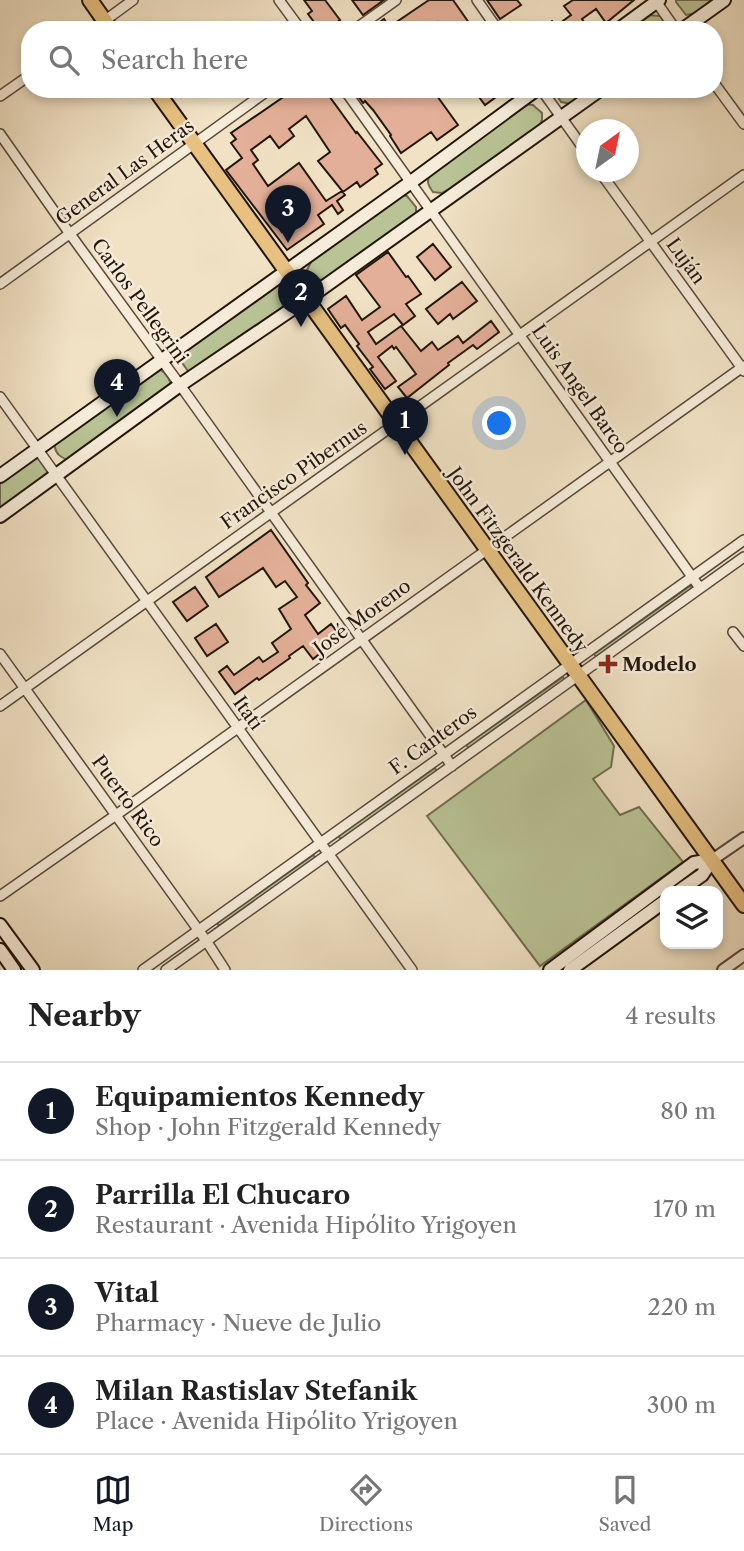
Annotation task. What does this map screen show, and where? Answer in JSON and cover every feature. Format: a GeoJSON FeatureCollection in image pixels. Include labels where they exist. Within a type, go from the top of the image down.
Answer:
{"type":"FeatureCollection","features":[{"type":"Feature","properties":{"kind":"main road"},"geometry":{"type":"LineString","coordinates":[[90,0],[105,21]]}},
{"type":"Feature","properties":{"kind":"main road"},"geometry":{"type":"LineString","coordinates":[[695,21],[724,0]]}},
{"type":"Feature","properties":{"kind":"main road"},"geometry":{"type":"LineString","coordinates":[[630,21],[657,1]]}},
{"type":"Feature","properties":{"kind":"main road","name":"John Fitzgerald Kennedy"},"geometry":{"type":"LineString","coordinates":[[162,98],[744,905]]}},
{"type":"Feature","properties":{"kind":"main road"},"geometry":{"type":"LineString","coordinates":[[0,476],[527,98]]}},
{"type":"Feature","properties":{"kind":"main road"},"geometry":{"type":"LineString","coordinates":[[0,516],[180,385],[307,299],[589,98]]}},
{"type":"Feature","properties":{"kind":"main road"},"geometry":{"type":"LineString","coordinates":[[687,886],[702,875],[712,860]]}},
{"type":"Feature","properties":{"kind":"main road"},"geometry":{"type":"LineString","coordinates":[[550,970],[695,863],[712,860]]}},
{"type":"Feature","properties":{"kind":"main road"},"geometry":{"type":"LineString","coordinates":[[570,970],[660,905]]}},
{"type":"Feature","properties":{"kind":"main road"},"geometry":{"type":"LineString","coordinates":[[0,925],[33,970]]}},
{"type":"Feature","properties":{"kind":"main road"},"geometry":{"type":"LineString","coordinates":[[0,950],[14,970]]}},
{"type":"Feature","properties":{"kind":"street"},"geometry":{"type":"LineString","coordinates":[[112,21],[133,0]]}},
{"type":"Feature","properties":{"kind":"street"},"geometry":{"type":"LineString","coordinates":[[279,0],[294,21]]}},
{"type":"Feature","properties":{"kind":"street"},"geometry":{"type":"LineString","coordinates":[[367,21],[396,0]]}},
{"type":"Feature","properties":{"kind":"street"},"geometry":{"type":"LineString","coordinates":[[477,0],[492,21]]}},
{"type":"Feature","properties":{"kind":"street"},"geometry":{"type":"LineString","coordinates":[[657,1],[670,21]]}},
{"type":"Feature","properties":{"kind":"street"},"geometry":{"type":"LineString","coordinates":[[0,96],[21,81]]}},
{"type":"Feature","properties":{"kind":"street"},"geometry":{"type":"LineString","coordinates":[[723,95],[744,124]]}},
{"type":"Feature","properties":{"kind":"street","name":"General Las Heras"},"geometry":{"type":"LineString","coordinates":[[0,284],[258,98]]}},
{"type":"Feature","properties":{"kind":"street","name":"Luis Angel Barco"},"geometry":{"type":"LineString","coordinates":[[350,98],[700,588]]}},
{"type":"Feature","properties":{"kind":"street"},"geometry":{"type":"LineString","coordinates":[[546,98],[576,138]]}},
{"type":"Feature","properties":{"kind":"street","name":"Carlos Pellegrini"},"geometry":{"type":"LineString","coordinates":[[0,134],[452,766]]}},
{"type":"Feature","properties":{"kind":"street","name":"Francisco Pibernus"},"geometry":{"type":"LineString","coordinates":[[0,706],[744,174]]}},
{"type":"Feature","properties":{"kind":"street","name":"Luján"},"geometry":{"type":"LineString","coordinates":[[607,182],[743,368]]}},
{"type":"Feature","properties":{"kind":"street","name":"José Moreno"},"geometry":{"type":"LineString","coordinates":[[0,896],[743,368]]}},
{"type":"Feature","properties":{"kind":"street","name":"Itatí"},"geometry":{"type":"LineString","coordinates":[[0,397],[412,970]]}},
{"type":"Feature","properties":{"kind":"street","name":"F. Canteros"},"geometry":{"type":"LineString","coordinates":[[166,970],[452,766],[692,577],[744,540]]}},
{"type":"Feature","properties":{"kind":"street","name":"F. Canteros"},"geometry":{"type":"LineString","coordinates":[[143,970],[444,754],[744,557]]}},
{"type":"Feature","properties":{"kind":"street"},"geometry":{"type":"LineString","coordinates":[[733,632],[744,646]]}},
{"type":"Feature","properties":{"kind":"street","name":"Puerto Rico"},"geometry":{"type":"LineString","coordinates":[[0,654],[225,970]]}},
{"type":"Feature","properties":{"kind":"street"},"geometry":{"type":"LineString","coordinates":[[712,860],[744,838]]}},
{"type":"Feature","properties":{"kind":"street"},"geometry":{"type":"LineString","coordinates":[[723,970],[744,955]]}},
{"type":"Feature","properties":{"kind":"green space"},"geometry":{"type":"Polygon","coordinates":[[[676,0],[715,0],[697,13],[686,15],[676,0]]]}},
{"type":"Feature","properties":{"kind":"green space"},"geometry":{"type":"Polygon","coordinates":[[[647,15],[660,16],[664,21],[639,21],[647,15]]]}},
{"type":"Feature","properties":{"kind":"green space"},"geometry":{"type":"Polygon","coordinates":[[[559,98],[580,98],[572,104],[561,102],[559,98]]]}},
{"type":"Feature","properties":{"kind":"green space"},"geometry":{"type":"Polygon","coordinates":[[[524,104],[533,105],[542,113],[539,127],[448,190],[442,193],[433,192],[428,182],[432,172],[524,104]]]}},
{"type":"Feature","properties":{"kind":"green space"},"geometry":{"type":"Polygon","coordinates":[[[400,195],[407,196],[416,207],[416,214],[322,280],[313,279],[307,270],[312,260],[400,195]]]}},
{"type":"Feature","properties":{"kind":"green space"},"geometry":{"type":"Polygon","coordinates":[[[275,283],[287,288],[292,300],[194,371],[188,371],[178,357],[180,352],[275,283]]]}},
{"type":"Feature","properties":{"kind":"green space"},"geometry":{"type":"Polygon","coordinates":[[[158,369],[167,376],[171,387],[70,461],[57,453],[55,444],[158,369]]]}},
{"type":"Feature","properties":{"kind":"green space"},"geometry":{"type":"Polygon","coordinates":[[[32,458],[39,458],[48,473],[45,479],[0,511],[0,481],[32,458]]]}},
{"type":"Feature","properties":{"kind":"green space"},"geometry":{"type":"Polygon","coordinates":[[[690,586],[693,589],[596,657],[594,654],[690,586]]]}},
{"type":"Feature","properties":{"kind":"green space"},"geometry":{"type":"Polygon","coordinates":[[[563,677],[565,680],[469,748],[466,745],[563,677]]]}},
{"type":"Feature","properties":{"kind":"green space"},"geometry":{"type":"Polygon","coordinates":[[[586,700],[614,746],[611,767],[593,779],[620,815],[639,807],[683,862],[540,966],[427,816],[586,700]]]}},
{"type":"Feature","properties":{"kind":"green space"},"geometry":{"type":"Polygon","coordinates":[[[435,768],[437,772],[341,839],[338,836],[435,768]]]}},
{"type":"Feature","properties":{"kind":"green space"},"geometry":{"type":"Polygon","coordinates":[[[313,855],[316,858],[219,926],[217,923],[313,855]]]}},
{"type":"Feature","properties":{"kind":"building"},"geometry":{"type":"Polygon","coordinates":[[[304,0],[325,0],[340,20],[313,21],[308,14],[312,11],[304,0]]]}},
{"type":"Feature","properties":{"kind":"building"},"geometry":{"type":"Polygon","coordinates":[[[352,0],[384,0],[363,15],[352,0]]]}},
{"type":"Feature","properties":{"kind":"building"},"geometry":{"type":"Polygon","coordinates":[[[429,0],[453,0],[468,21],[398,21],[429,0]]]}},
{"type":"Feature","properties":{"kind":"building"},"geometry":{"type":"Polygon","coordinates":[[[487,0],[517,0],[521,5],[500,19],[487,0]]]}},
{"type":"Feature","properties":{"kind":"building"},"geometry":{"type":"Polygon","coordinates":[[[573,0],[634,0],[608,21],[605,21],[596,9],[582,19],[583,21],[563,21],[571,15],[564,6],[573,0]]]}},
{"type":"Feature","properties":{"kind":"building"},"geometry":{"type":"Polygon","coordinates":[[[282,98],[331,98],[382,164],[375,169],[378,174],[360,187],[357,182],[343,192],[318,161],[330,152],[306,116],[289,129],[294,136],[279,148],[270,136],[251,150],[258,160],[253,164],[268,186],[299,163],[326,201],[342,191],[345,195],[337,201],[343,210],[338,214],[332,205],[318,215],[324,224],[287,250],[226,170],[242,158],[231,143],[236,139],[231,133],[282,98]],[[295,206],[274,221],[282,232],[303,217],[295,206]]]}},
{"type":"Feature","properties":{"kind":"building"},"geometry":{"type":"Polygon","coordinates":[[[359,98],[438,98],[458,125],[437,140],[431,132],[401,153],[373,110],[365,101],[363,103],[359,98]]]}},
{"type":"Feature","properties":{"kind":"building"},"geometry":{"type":"Polygon","coordinates":[[[480,98],[495,98],[485,105],[480,98]]]}},
{"type":"Feature","properties":{"kind":"building"},"geometry":{"type":"Polygon","coordinates":[[[433,244],[451,267],[435,280],[417,257],[433,244]]]}},
{"type":"Feature","properties":{"kind":"building"},"geometry":{"type":"Polygon","coordinates":[[[388,252],[421,294],[406,304],[415,316],[403,325],[394,314],[368,332],[376,344],[401,326],[421,351],[432,342],[438,350],[458,336],[463,343],[491,321],[499,332],[477,349],[473,345],[407,398],[398,387],[416,374],[396,347],[394,349],[392,346],[378,357],[396,381],[385,389],[370,369],[373,367],[357,346],[359,344],[345,325],[341,328],[328,309],[346,296],[362,320],[380,307],[356,275],[388,252]]]}},
{"type":"Feature","properties":{"kind":"building"},"geometry":{"type":"Polygon","coordinates":[[[462,282],[477,301],[453,319],[450,314],[438,324],[426,309],[462,282]]]}},
{"type":"Feature","properties":{"kind":"building"},"geometry":{"type":"Polygon","coordinates":[[[271,530],[320,603],[305,615],[318,634],[331,624],[341,637],[313,659],[303,646],[259,680],[257,678],[235,694],[219,672],[227,666],[234,675],[259,657],[263,662],[278,652],[272,643],[291,629],[279,609],[297,597],[285,581],[276,587],[263,568],[219,597],[206,577],[271,530]]]}},
{"type":"Feature","properties":{"kind":"building"},"geometry":{"type":"Polygon","coordinates":[[[195,587],[208,606],[187,621],[173,602],[195,587]]]}},
{"type":"Feature","properties":{"kind":"building"},"geometry":{"type":"Polygon","coordinates":[[[216,624],[228,642],[207,656],[195,638],[216,624]]]}},
{"type":"Feature","properties":{"kind":"place","name":"Vital"},"geometry":{"type":"Point","coordinates":[288,243]}},
{"type":"Feature","properties":{"kind":"place","name":"Parrilla El Chucaro"},"geometry":{"type":"Point","coordinates":[301,327]}},
{"type":"Feature","properties":{"kind":"place","name":"Milan Rastislav Stefanik"},"geometry":{"type":"Point","coordinates":[117,417]}},
{"type":"Feature","properties":{"kind":"place","name":"Equipamientos Kennedy"},"geometry":{"type":"Point","coordinates":[405,455]}},
{"type":"Feature","properties":{"kind":"place","name":"Modelo"},"geometry":{"type":"Point","coordinates":[608,664]}}]}
